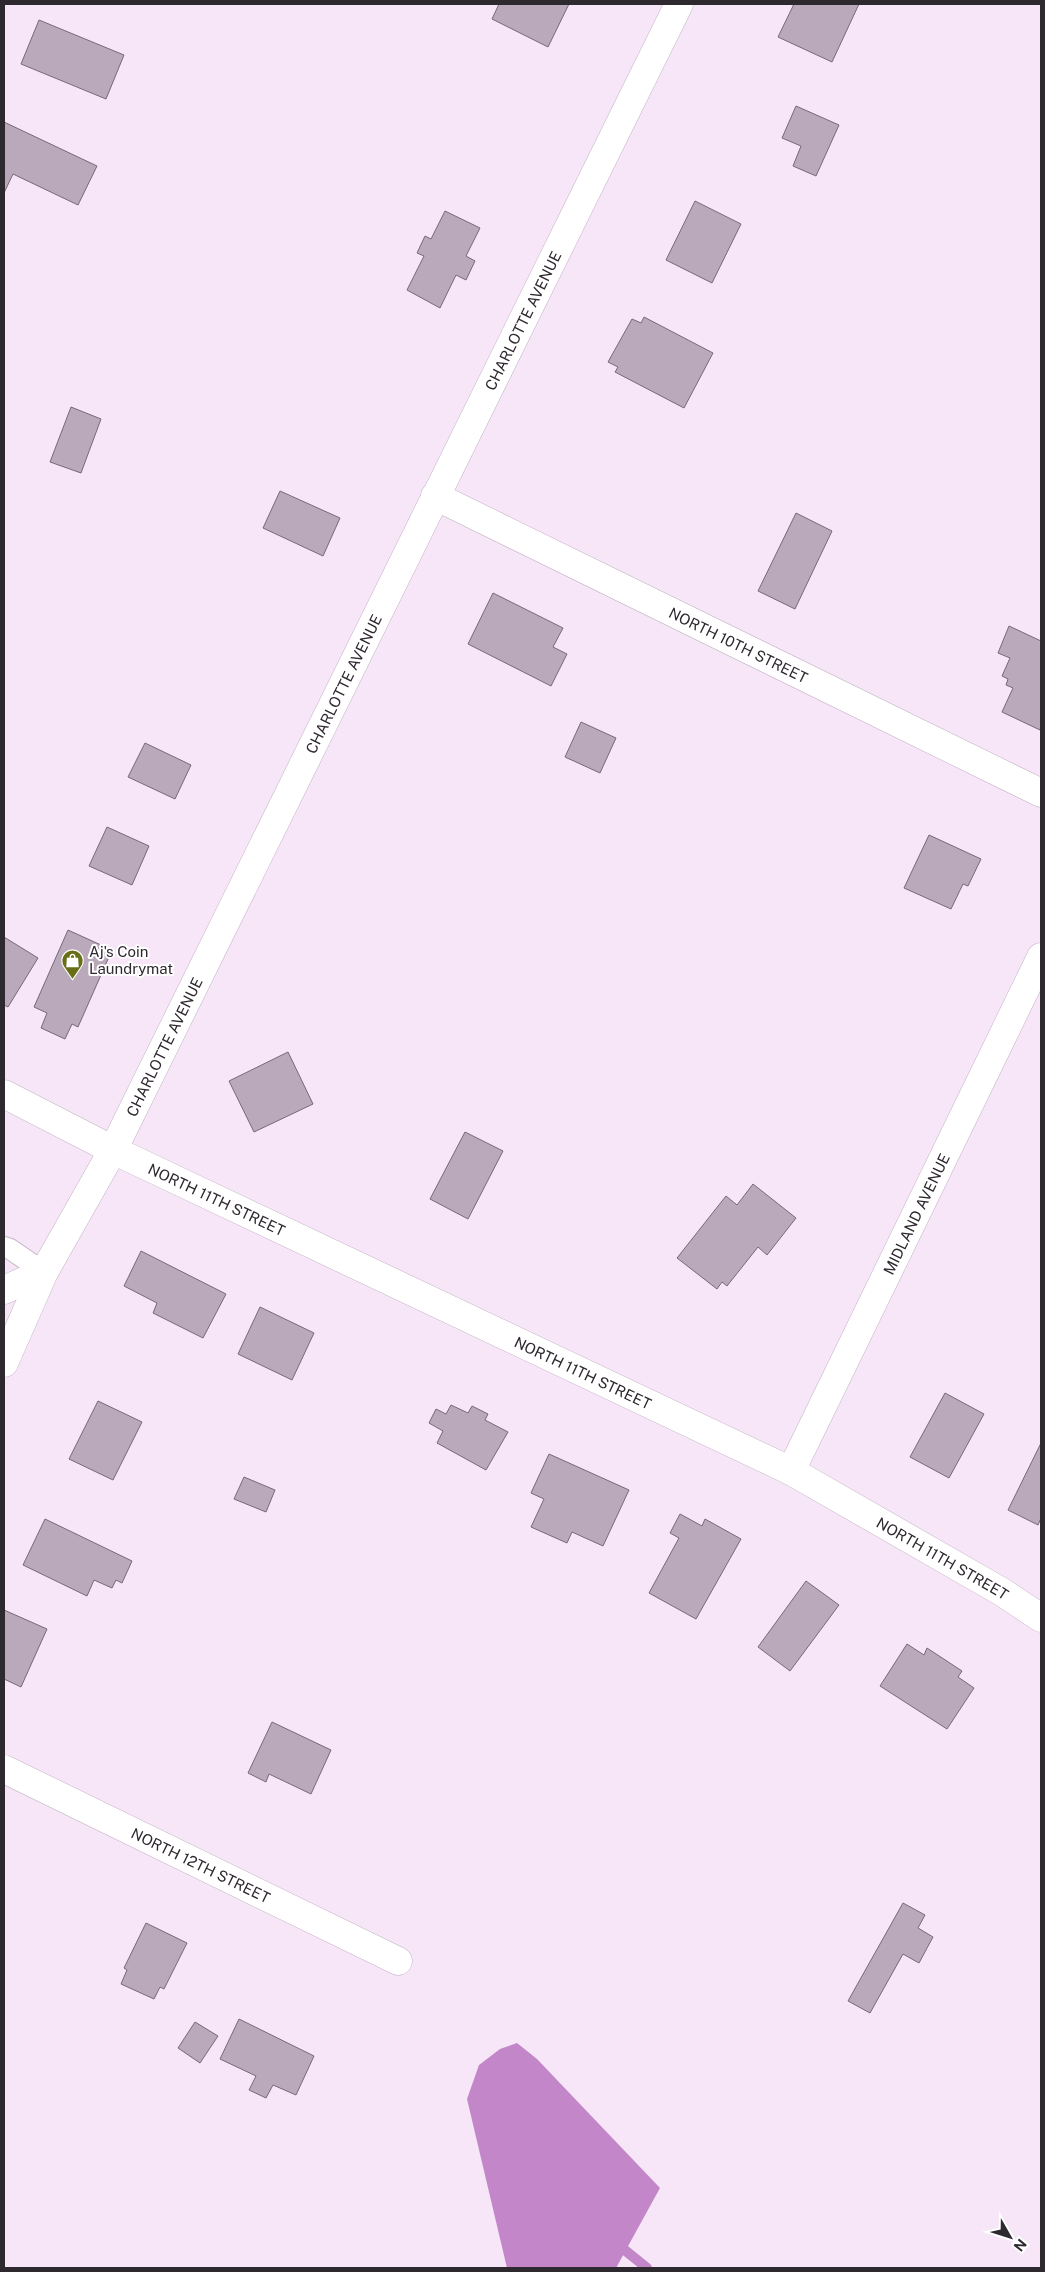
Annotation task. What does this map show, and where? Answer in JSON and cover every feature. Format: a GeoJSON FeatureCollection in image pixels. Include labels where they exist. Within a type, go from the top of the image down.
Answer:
{"type":"FeatureCollection","features":[{"type":"Feature","properties":{"kind":"street","name":"CHARLOTTE AVENUE"},"geometry":{"type":"LineString","coordinates":[[4,1363],[44,1272],[113,1150],[434,496],[679,4]]}},
{"type":"Feature","properties":{"kind":"street","name":"NORTH 10TH STREET"},"geometry":{"type":"LineString","coordinates":[[434,496],[1041,793]]}},
{"type":"Feature","properties":{"kind":"street","name":"MIDLAND AVENUE"},"geometry":{"type":"LineString","coordinates":[[790,1471],[1041,957]]}},
{"type":"Feature","properties":{"kind":"street","name":"NORTH 11TH STREET"},"geometry":{"type":"LineString","coordinates":[[4,1094],[113,1150],[790,1471],[1002,1592],[1041,1618]]}},
{"type":"Feature","properties":{"kind":"street"},"geometry":{"type":"LineString","coordinates":[[4,1290],[44,1272]]}},
{"type":"Feature","properties":{"kind":"street","name":"NORTH 12TH STREET"},"geometry":{"type":"LineString","coordinates":[[4,1769],[398,1961]]}},
{"type":"Feature","properties":{"kind":"lane"},"geometry":{"type":"LineString","coordinates":[[4,1247],[44,1272]]}},
{"type":"Feature","properties":{"kind":"shaded area"},"geometry":{"type":"Polygon","coordinates":[[[517,2043],[537,2059],[660,2188],[616,2268],[507,2268],[467,2099],[479,2065],[500,2049],[517,2043]]]}},
{"type":"Feature","properties":{"kind":"building"},"geometry":{"type":"Polygon","coordinates":[[[499,4],[569,4],[548,47],[492,19],[499,4]]]}},
{"type":"Feature","properties":{"kind":"building"},"geometry":{"type":"Polygon","coordinates":[[[794,4],[859,4],[832,62],[778,37],[794,4]]]}},
{"type":"Feature","properties":{"kind":"building"},"geometry":{"type":"Polygon","coordinates":[[[39,20],[124,55],[106,99],[21,64],[39,20]]]}},
{"type":"Feature","properties":{"kind":"building"},"geometry":{"type":"Polygon","coordinates":[[[796,106],[839,125],[816,176],[793,166],[801,146],[782,138],[796,106]]]}},
{"type":"Feature","properties":{"kind":"building"},"geometry":{"type":"Polygon","coordinates":[[[4,122],[97,166],[78,205],[13,174],[4,193],[4,122]]]}},
{"type":"Feature","properties":{"kind":"building"},"geometry":{"type":"Polygon","coordinates":[[[695,201],[741,224],[712,283],[666,260],[695,201]]]}},
{"type":"Feature","properties":{"kind":"building"},"geometry":{"type":"Polygon","coordinates":[[[445,211],[480,228],[466,256],[475,261],[466,280],[456,275],[440,308],[407,290],[424,256],[417,253],[425,236],[431,239],[445,211]]]}},
{"type":"Feature","properties":{"kind":"building"},"geometry":{"type":"Polygon","coordinates":[[[644,317],[713,353],[684,408],[615,372],[618,367],[608,362],[632,319],[641,323],[644,317]]]}},
{"type":"Feature","properties":{"kind":"building"},"geometry":{"type":"Polygon","coordinates":[[[71,407],[101,419],[81,473],[50,462],[71,407]]]}},
{"type":"Feature","properties":{"kind":"building"},"geometry":{"type":"Polygon","coordinates":[[[280,491],[340,518],[323,556],[263,528],[280,491]]]}},
{"type":"Feature","properties":{"kind":"building"},"geometry":{"type":"Polygon","coordinates":[[[796,513],[832,531],[795,609],[758,591],[796,513]]]}},
{"type":"Feature","properties":{"kind":"building"},"geometry":{"type":"Polygon","coordinates":[[[493,593],[563,628],[553,647],[567,654],[551,686],[468,644],[493,593]]]}},
{"type":"Feature","properties":{"kind":"building"},"geometry":{"type":"Polygon","coordinates":[[[1009,626],[1041,641],[1040,730],[1002,712],[1013,688],[1006,685],[1008,679],[1002,676],[1010,658],[998,653],[1009,626]]]}},
{"type":"Feature","properties":{"kind":"building"},"geometry":{"type":"Polygon","coordinates":[[[581,722],[616,738],[600,773],[565,757],[581,722]]]}},
{"type":"Feature","properties":{"kind":"building"},"geometry":{"type":"Polygon","coordinates":[[[145,743],[191,765],[175,799],[128,777],[145,743]]]}},
{"type":"Feature","properties":{"kind":"building"},"geometry":{"type":"Polygon","coordinates":[[[107,827],[149,846],[132,885],[89,866],[107,827]]]}},
{"type":"Feature","properties":{"kind":"building"},"geometry":{"type":"Polygon","coordinates":[[[929,835],[981,859],[968,886],[963,884],[951,909],[904,888],[929,835]]]}},
{"type":"Feature","properties":{"kind":"building","name":"Aj's Coin Laundrymat"},"geometry":{"type":"Polygon","coordinates":[[[68,930],[112,950],[78,1027],[72,1024],[65,1039],[41,1028],[47,1013],[34,1007],[68,930]]]}},
{"type":"Feature","properties":{"kind":"building"},"geometry":{"type":"Polygon","coordinates":[[[4,937],[38,958],[8,1007],[4,1005],[4,937]]]}},
{"type":"Feature","properties":{"kind":"building"},"geometry":{"type":"Polygon","coordinates":[[[288,1052],[313,1104],[254,1132],[229,1081],[288,1052]]]}},
{"type":"Feature","properties":{"kind":"building"},"geometry":{"type":"Polygon","coordinates":[[[465,1132],[503,1151],[468,1219],[430,1199],[465,1132]]]}},
{"type":"Feature","properties":{"kind":"building"},"geometry":{"type":"Polygon","coordinates":[[[753,1184],[796,1218],[767,1255],[758,1247],[727,1286],[722,1282],[717,1289],[677,1258],[726,1196],[737,1205],[753,1184]]]}},
{"type":"Feature","properties":{"kind":"building"},"geometry":{"type":"Polygon","coordinates":[[[141,1251],[226,1294],[203,1338],[153,1313],[157,1303],[124,1286],[141,1251]]]}},
{"type":"Feature","properties":{"kind":"building"},"geometry":{"type":"Polygon","coordinates":[[[260,1307],[314,1333],[292,1380],[238,1354],[260,1307]]]}},
{"type":"Feature","properties":{"kind":"building"},"geometry":{"type":"Polygon","coordinates":[[[945,1393],[984,1414],[949,1478],[910,1457],[945,1393]]]}},
{"type":"Feature","properties":{"kind":"building"},"geometry":{"type":"Polygon","coordinates":[[[98,1401],[142,1422],[113,1480],[69,1459],[98,1401]]]}},
{"type":"Feature","properties":{"kind":"building"},"geometry":{"type":"Polygon","coordinates":[[[451,1405],[468,1413],[472,1406],[488,1414],[485,1420],[508,1432],[486,1470],[437,1443],[443,1431],[429,1423],[436,1409],[446,1414],[451,1405]]]}},
{"type":"Feature","properties":{"kind":"building"},"geometry":{"type":"Polygon","coordinates":[[[1041,1443],[1041,1518],[1038,1525],[1008,1510],[1041,1443]]]}},
{"type":"Feature","properties":{"kind":"building"},"geometry":{"type":"Polygon","coordinates":[[[549,1454],[629,1490],[603,1546],[572,1532],[567,1543],[531,1527],[544,1499],[531,1493],[549,1454]]]}},
{"type":"Feature","properties":{"kind":"building"},"geometry":{"type":"Polygon","coordinates":[[[244,1477],[275,1490],[266,1512],[234,1499],[244,1477]]]}},
{"type":"Feature","properties":{"kind":"building"},"geometry":{"type":"Polygon","coordinates":[[[680,1514],[702,1526],[705,1519],[741,1539],[696,1619],[649,1593],[679,1538],[670,1533],[680,1514]]]}},
{"type":"Feature","properties":{"kind":"building"},"geometry":{"type":"Polygon","coordinates":[[[45,1519],[132,1561],[122,1583],[116,1580],[112,1588],[94,1580],[87,1596],[23,1565],[45,1519]]]}},
{"type":"Feature","properties":{"kind":"building"},"geometry":{"type":"Polygon","coordinates":[[[806,1581],[839,1605],[790,1671],[758,1647],[806,1581]]]}},
{"type":"Feature","properties":{"kind":"building"},"geometry":{"type":"Polygon","coordinates":[[[4,1610],[47,1629],[21,1687],[4,1679],[4,1610]]]}},
{"type":"Feature","properties":{"kind":"building"},"geometry":{"type":"Polygon","coordinates":[[[907,1644],[924,1655],[927,1648],[962,1671],[958,1677],[974,1688],[947,1729],[880,1686],[907,1644]]]}},
{"type":"Feature","properties":{"kind":"building"},"geometry":{"type":"Polygon","coordinates":[[[272,1722],[331,1750],[311,1794],[269,1774],[266,1782],[248,1773],[272,1722]]]}},
{"type":"Feature","properties":{"kind":"building"},"geometry":{"type":"Polygon","coordinates":[[[903,1903],[925,1915],[918,1928],[933,1937],[919,1963],[903,1954],[870,2013],[848,2001],[903,1903]]]}},
{"type":"Feature","properties":{"kind":"building"},"geometry":{"type":"Polygon","coordinates":[[[146,1923],[187,1943],[164,1989],[160,1987],[154,1999],[121,1984],[127,1970],[124,1968],[146,1923]]]}},
{"type":"Feature","properties":{"kind":"building"},"geometry":{"type":"Polygon","coordinates":[[[239,2019],[314,2056],[296,2095],[273,2085],[266,2098],[249,2090],[256,2076],[220,2059],[239,2019]]]}},
{"type":"Feature","properties":{"kind":"building"},"geometry":{"type":"Polygon","coordinates":[[[195,2022],[218,2036],[200,2063],[178,2048],[195,2022]]]}},
{"type":"Feature","properties":{"kind":"waterway"},"geometry":{"type":"LineString","coordinates":[[616,2243],[647,2268]]}},
{"type":"Feature","properties":{"kind":"place","name":"Aj's Coin Laundrymat"},"geometry":{"type":"Point","coordinates":[73,979]}}]}
